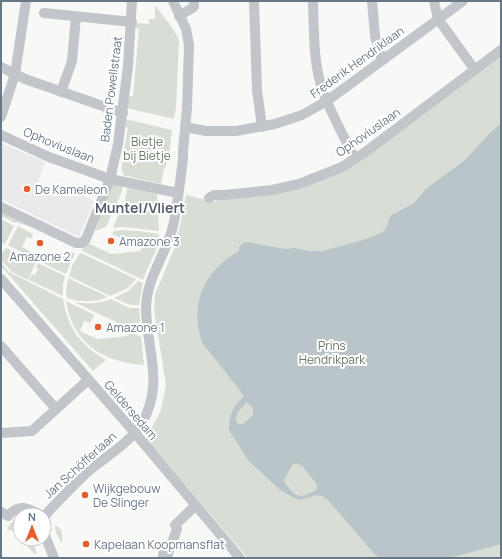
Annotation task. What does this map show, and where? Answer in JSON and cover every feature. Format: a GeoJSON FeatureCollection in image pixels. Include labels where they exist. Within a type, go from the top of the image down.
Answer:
{"type":"FeatureCollection","features":[{"type":"Feature","properties":{"kind":"street"},"geometry":{"type":"LineString","coordinates":[[1,117],[15,74],[26,1]]}},
{"type":"Feature","properties":{"kind":"street","name":"Baden Powellstraat"},"geometry":{"type":"LineString","coordinates":[[1,207],[76,243],[82,243],[86,239],[110,179],[123,113],[132,22],[132,1]]}},
{"type":"Feature","properties":{"kind":"street"},"geometry":{"type":"LineString","coordinates":[[169,1],[179,16]]}},
{"type":"Feature","properties":{"kind":"street"},"geometry":{"type":"LineString","coordinates":[[173,1],[179,16]]}},
{"type":"Feature","properties":{"kind":"street"},"geometry":{"type":"LineString","coordinates":[[179,16],[194,7],[194,1]]}},
{"type":"Feature","properties":{"kind":"street"},"geometry":{"type":"LineString","coordinates":[[254,1],[257,90],[262,127]]}},
{"type":"Feature","properties":{"kind":"street"},"geometry":{"type":"LineString","coordinates":[[313,1],[316,61],[319,78],[327,101],[355,159]]}},
{"type":"Feature","properties":{"kind":"street"},"geometry":{"type":"LineString","coordinates":[[372,1],[375,36],[382,60]]}},
{"type":"Feature","properties":{"kind":"street"},"geometry":{"type":"LineString","coordinates":[[434,1],[438,19],[475,70]]}},
{"type":"Feature","properties":{"kind":"street","name":"Frederik Hendriklaan"},"geometry":{"type":"LineString","coordinates":[[185,127],[206,131],[236,131],[262,127],[302,115],[327,101],[464,1]]}},
{"type":"Feature","properties":{"kind":"street"},"geometry":{"type":"LineString","coordinates":[[44,13],[132,22]]}},
{"type":"Feature","properties":{"kind":"street","name":"Jan Schöfferlaan"},"geometry":{"type":"LineString","coordinates":[[52,508],[90,471],[135,433],[142,424],[153,395],[153,372],[146,303],[151,278],[165,248],[172,226],[175,192],[183,160],[189,45],[186,29],[179,16]]}},
{"type":"Feature","properties":{"kind":"street"},"geometry":{"type":"LineString","coordinates":[[61,92],[72,61],[76,17]]}},
{"type":"Feature","properties":{"kind":"street","name":"Ophoviuslaan"},"geometry":{"type":"LineString","coordinates":[[209,198],[214,195],[272,190],[298,184],[327,173],[355,159],[501,50]]}},
{"type":"Feature","properties":{"kind":"street"},"geometry":{"type":"LineString","coordinates":[[1,67],[61,92],[123,113]]}},
{"type":"Feature","properties":{"kind":"street","name":"Ophoviuslaan"},"geometry":{"type":"LineString","coordinates":[[1,135],[49,157],[110,179],[175,192]]}},
{"type":"Feature","properties":{"kind":"street","name":"Geldersedam"},"geometry":{"type":"LineString","coordinates":[[1,279],[135,433],[240,558]]}},
{"type":"Feature","properties":{"kind":"street"},"geometry":{"type":"LineString","coordinates":[[1,346],[56,409]]}},
{"type":"Feature","properties":{"kind":"street"},"geometry":{"type":"LineString","coordinates":[[1,433],[32,431],[88,380]]}},
{"type":"Feature","properties":{"kind":"street"},"geometry":{"type":"LineString","coordinates":[[163,558],[163,554],[168,554],[177,529],[174,525],[196,506]]}},
{"type":"Feature","properties":{"kind":"street"},"geometry":{"type":"LineString","coordinates":[[1,512],[8,516],[12,511]]}},
{"type":"Feature","properties":{"kind":"street"},"geometry":{"type":"LineString","coordinates":[[50,547],[54,558]]}},
{"type":"Feature","properties":{"kind":"shaded area","name":"Prins Hendrikpark"},"geometry":{"type":"Polygon","coordinates":[[[501,123],[501,544],[450,558],[378,558],[328,500],[322,496],[316,495],[300,500],[294,498],[280,490],[248,460],[229,430],[232,411],[244,396],[204,346],[198,326],[198,302],[206,282],[220,264],[239,251],[239,247],[243,243],[247,242],[285,249],[294,248],[310,251],[323,251],[381,233],[385,230],[391,215],[413,204],[427,188],[465,160],[501,123]],[[246,403],[238,412],[236,418],[236,422],[239,424],[243,424],[253,415],[253,408],[246,403]],[[296,463],[292,465],[284,480],[285,483],[298,496],[306,495],[316,490],[317,485],[303,467],[296,463]]]}},
{"type":"Feature","properties":{"kind":"shaded area","name":"De Kameleon"},"geometry":{"type":"Polygon","coordinates":[[[1,143],[45,162],[38,182],[59,192],[63,186],[94,201],[79,237],[1,199],[1,143]]]}},
{"type":"Feature","properties":{"kind":"green space"},"geometry":{"type":"Polygon","coordinates":[[[155,5],[171,26],[179,40],[176,107],[174,119],[126,108],[128,96],[133,96],[139,29],[134,28],[134,23],[149,24],[149,19],[155,19],[155,5]]]}},
{"type":"Feature","properties":{"kind":"green space","name":"Prins Hendrikpark"},"geometry":{"type":"Polygon","coordinates":[[[501,55],[501,558],[248,558],[146,439],[161,410],[166,385],[154,310],[155,294],[174,249],[186,195],[215,202],[218,198],[327,176],[501,55]]]}},
{"type":"Feature","properties":{"kind":"green space","name":"Bietje bij Bietje"},"geometry":{"type":"Polygon","coordinates":[[[125,119],[172,130],[169,156],[161,184],[123,175],[121,170],[128,128],[123,126],[125,119]]]}},
{"type":"Feature","properties":{"kind":"green space"},"geometry":{"type":"Polygon","coordinates":[[[112,183],[123,185],[121,194],[106,227],[95,231],[112,183]]]}},
{"type":"Feature","properties":{"kind":"green space"},"geometry":{"type":"Polygon","coordinates":[[[127,188],[157,194],[159,231],[123,227],[113,228],[126,197],[127,188]]]}},
{"type":"Feature","properties":{"kind":"green space"},"geometry":{"type":"Polygon","coordinates":[[[1,211],[35,228],[16,222],[15,223],[1,216],[1,211]]]}},
{"type":"Feature","properties":{"kind":"green space"},"geometry":{"type":"Polygon","coordinates":[[[1,219],[14,226],[5,244],[1,242],[1,219]]]}},
{"type":"Feature","properties":{"kind":"green space"},"geometry":{"type":"Polygon","coordinates":[[[18,226],[33,234],[31,239],[27,237],[22,247],[39,256],[37,260],[8,245],[18,226]]]}},
{"type":"Feature","properties":{"kind":"green space"},"geometry":{"type":"Polygon","coordinates":[[[121,230],[159,234],[159,240],[155,252],[143,280],[81,250],[88,243],[111,254],[140,251],[142,248],[112,234],[114,231],[121,230]]]}},
{"type":"Feature","properties":{"kind":"green space"},"geometry":{"type":"Polygon","coordinates":[[[6,248],[36,262],[28,280],[12,272],[1,260],[1,254],[6,248]]]}},
{"type":"Feature","properties":{"kind":"green space"},"geometry":{"type":"Polygon","coordinates":[[[69,251],[75,253],[66,274],[39,261],[41,256],[54,253],[68,253],[69,251]]]}},
{"type":"Feature","properties":{"kind":"green space"},"geometry":{"type":"Polygon","coordinates":[[[80,253],[136,279],[128,288],[110,296],[69,276],[72,266],[80,253]]]}},
{"type":"Feature","properties":{"kind":"green space"},"geometry":{"type":"Polygon","coordinates":[[[1,262],[9,272],[63,299],[68,319],[77,335],[82,342],[106,360],[93,371],[1,266],[1,262]]]}},
{"type":"Feature","properties":{"kind":"green space"},"geometry":{"type":"Polygon","coordinates":[[[38,263],[65,276],[63,282],[63,296],[29,280],[32,274],[35,275],[38,269],[36,267],[38,263]]]}},
{"type":"Feature","properties":{"kind":"green space"},"geometry":{"type":"Polygon","coordinates":[[[68,278],[107,297],[87,301],[67,298],[66,290],[68,278]]]}},
{"type":"Feature","properties":{"kind":"green space"},"geometry":{"type":"Polygon","coordinates":[[[138,281],[143,283],[139,305],[130,305],[114,298],[128,291],[138,281]]]}},
{"type":"Feature","properties":{"kind":"green space"},"geometry":{"type":"Polygon","coordinates":[[[111,299],[129,308],[139,308],[141,334],[74,302],[93,303],[111,299]]]}},
{"type":"Feature","properties":{"kind":"green space"},"geometry":{"type":"Polygon","coordinates":[[[66,301],[94,315],[90,323],[84,321],[80,331],[97,339],[128,336],[130,332],[141,337],[144,365],[116,360],[103,355],[92,348],[75,329],[66,301]]]}},
{"type":"Feature","properties":{"kind":"green space"},"geometry":{"type":"Polygon","coordinates":[[[12,522],[12,531],[7,529],[12,522]]]}},
{"type":"Feature","properties":{"kind":"green space"},"geometry":{"type":"Polygon","coordinates":[[[55,524],[62,531],[62,544],[56,533],[55,524]]]}},
{"type":"Feature","properties":{"kind":"green space"},"geometry":{"type":"Polygon","coordinates":[[[28,547],[34,547],[37,553],[35,554],[28,547]]]}},
{"type":"Feature","properties":{"kind":"place","name":"De Kameleon"},"geometry":{"type":"Point","coordinates":[27,189]}},
{"type":"Feature","properties":{"kind":"place","name":"Amazone 3"},"geometry":{"type":"Point","coordinates":[111,241]}},
{"type":"Feature","properties":{"kind":"place","name":"Amazone 2"},"geometry":{"type":"Point","coordinates":[40,243]}},
{"type":"Feature","properties":{"kind":"place","name":"Amazone 1"},"geometry":{"type":"Point","coordinates":[98,327]}},
{"type":"Feature","properties":{"kind":"place","name":"Wijkgebouw De Slinger"},"geometry":{"type":"Point","coordinates":[85,495]}},
{"type":"Feature","properties":{"kind":"place","name":"Kapelaan Koopmansflat"},"geometry":{"type":"Point","coordinates":[86,544]}},
{"type":"Feature","properties":{"kind":"district","name":"Muntel/Vliert"},"geometry":{"type":"Point","coordinates":[140,207]}}]}
